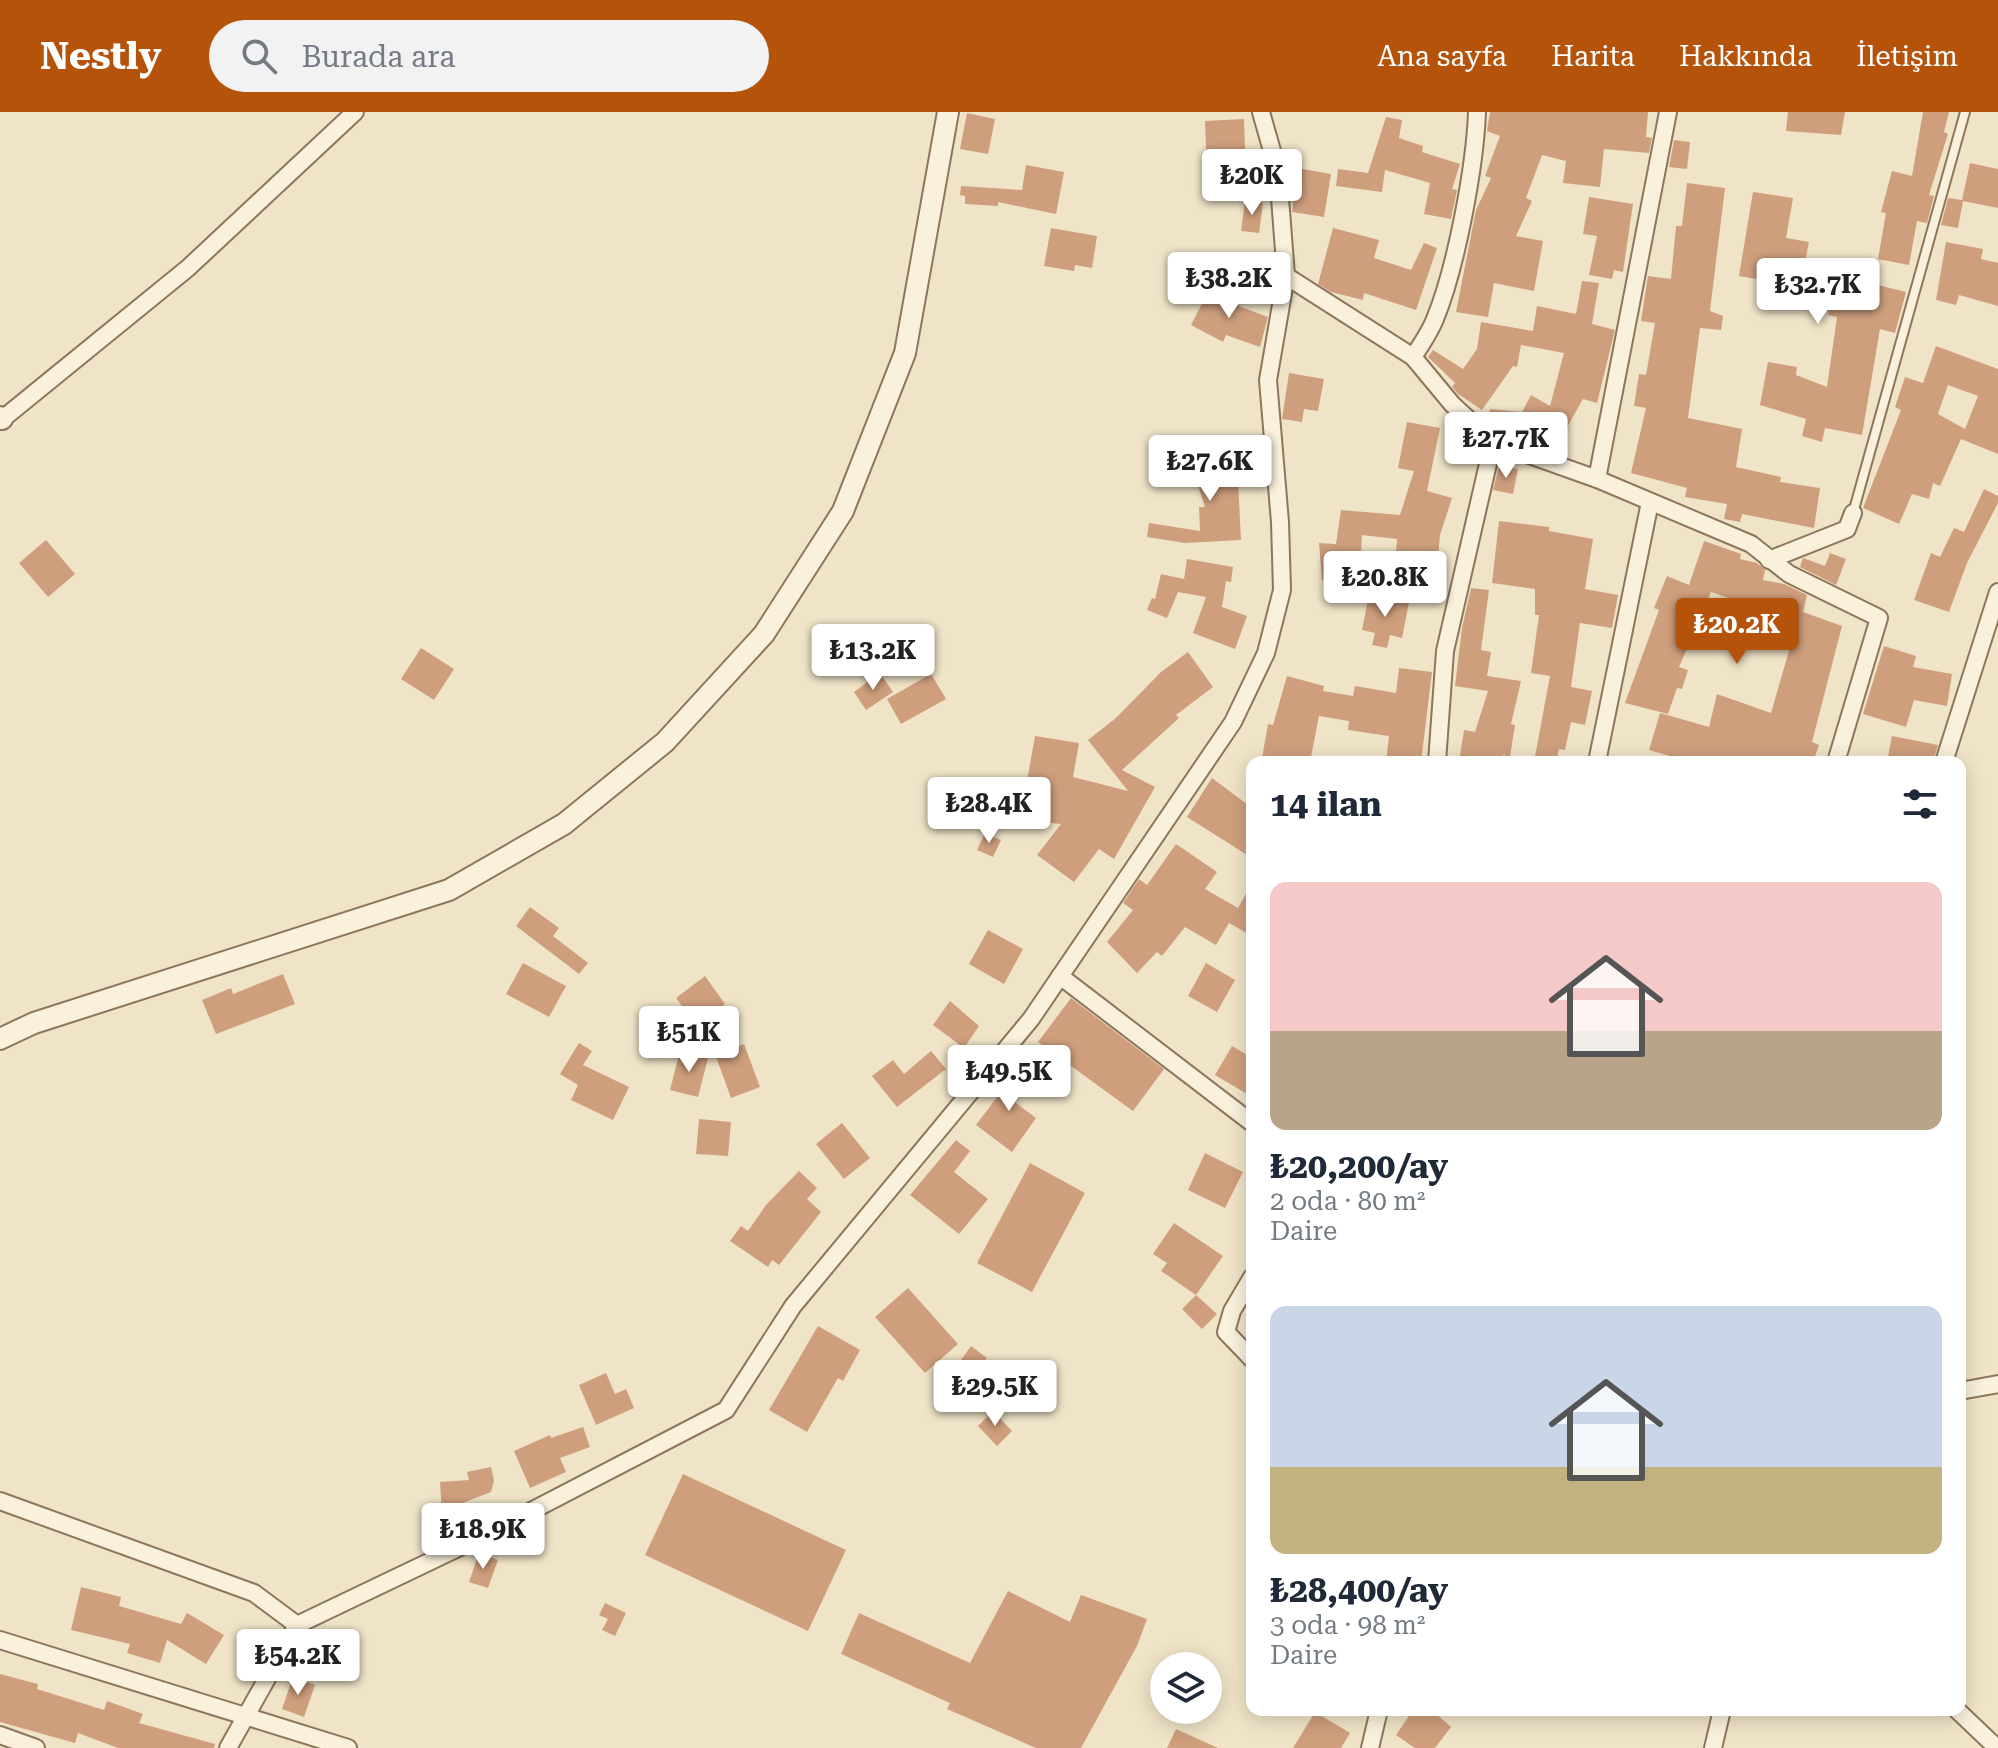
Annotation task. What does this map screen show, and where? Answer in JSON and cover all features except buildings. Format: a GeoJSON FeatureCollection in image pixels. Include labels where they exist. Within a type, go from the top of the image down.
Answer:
{"type":"FeatureCollection","features":[{"type":"Feature","properties":{"kind":"street"},"geometry":{"type":"LineString","coordinates":[[1,419],[188,268],[355,112]]}},
{"type":"Feature","properties":{"kind":"street"},"geometry":{"type":"LineString","coordinates":[[0,1039],[34,1023],[449,890],[564,824],[665,742],[764,634],[843,511],[905,353],[948,112]]}},
{"type":"Feature","properties":{"kind":"street"},"geometry":{"type":"LineString","coordinates":[[228,1748],[297,1625],[481,1537],[726,1410],[793,1306],[1031,1019],[1233,722],[1266,653],[1282,590],[1280,522],[1268,380],[1286,276],[1278,172],[1261,112]]}},
{"type":"Feature","properties":{"kind":"street"},"geometry":{"type":"LineString","coordinates":[[1413,357],[1435,321],[1447,281],[1475,145],[1477,112]]}},
{"type":"Feature","properties":{"kind":"street"},"geometry":{"type":"LineString","coordinates":[[1597,479],[1668,112]]}},
{"type":"Feature","properties":{"kind":"street"},"geometry":{"type":"LineString","coordinates":[[1286,276],[1413,357],[1452,404],[1493,442],[1597,479],[1751,544],[1789,574],[1879,618],[1838,756]]}},
{"type":"Feature","properties":{"kind":"street"},"geometry":{"type":"LineString","coordinates":[[1437,756],[1445,651],[1493,442]]}},
{"type":"Feature","properties":{"kind":"street"},"geometry":{"type":"LineString","coordinates":[[1598,756],[1650,502]]}},
{"type":"Feature","properties":{"kind":"street"},"geometry":{"type":"LineString","coordinates":[[1769,560],[1847,529],[1853,513]]}},
{"type":"Feature","properties":{"kind":"street"},"geometry":{"type":"LineString","coordinates":[[1946,756],[1998,592]]}},
{"type":"Feature","properties":{"kind":"street"},"geometry":{"type":"LineString","coordinates":[[1060,976],[1246,1118]]}},
{"type":"Feature","properties":{"kind":"street"},"geometry":{"type":"LineString","coordinates":[[1246,1287],[1232,1311],[1226,1332],[1246,1353]]}},
{"type":"Feature","properties":{"kind":"street"},"geometry":{"type":"LineString","coordinates":[[1966,1390],[1998,1384]]}},
{"type":"Feature","properties":{"kind":"street"},"geometry":{"type":"LineString","coordinates":[[0,1501],[254,1593],[297,1625]]}},
{"type":"Feature","properties":{"kind":"street"},"geometry":{"type":"LineString","coordinates":[[0,1640],[348,1748]]}},
{"type":"Feature","properties":{"kind":"street"},"geometry":{"type":"LineString","coordinates":[[1370,1748],[1378,1716]]}},
{"type":"Feature","properties":{"kind":"street"},"geometry":{"type":"LineString","coordinates":[[1713,1748],[1721,1716]]}},
{"type":"Feature","properties":{"kind":"street"},"geometry":{"type":"LineString","coordinates":[[1963,1716],[1997,1748]]}},
{"type":"Feature","properties":{"kind":"street"},"geometry":{"type":"LineString","coordinates":[[0,1735],[36,1748]]}},
{"type":"Feature","properties":{"kind":"lane"},"geometry":{"type":"LineString","coordinates":[[1853,513],[1965,112]]}}]}
